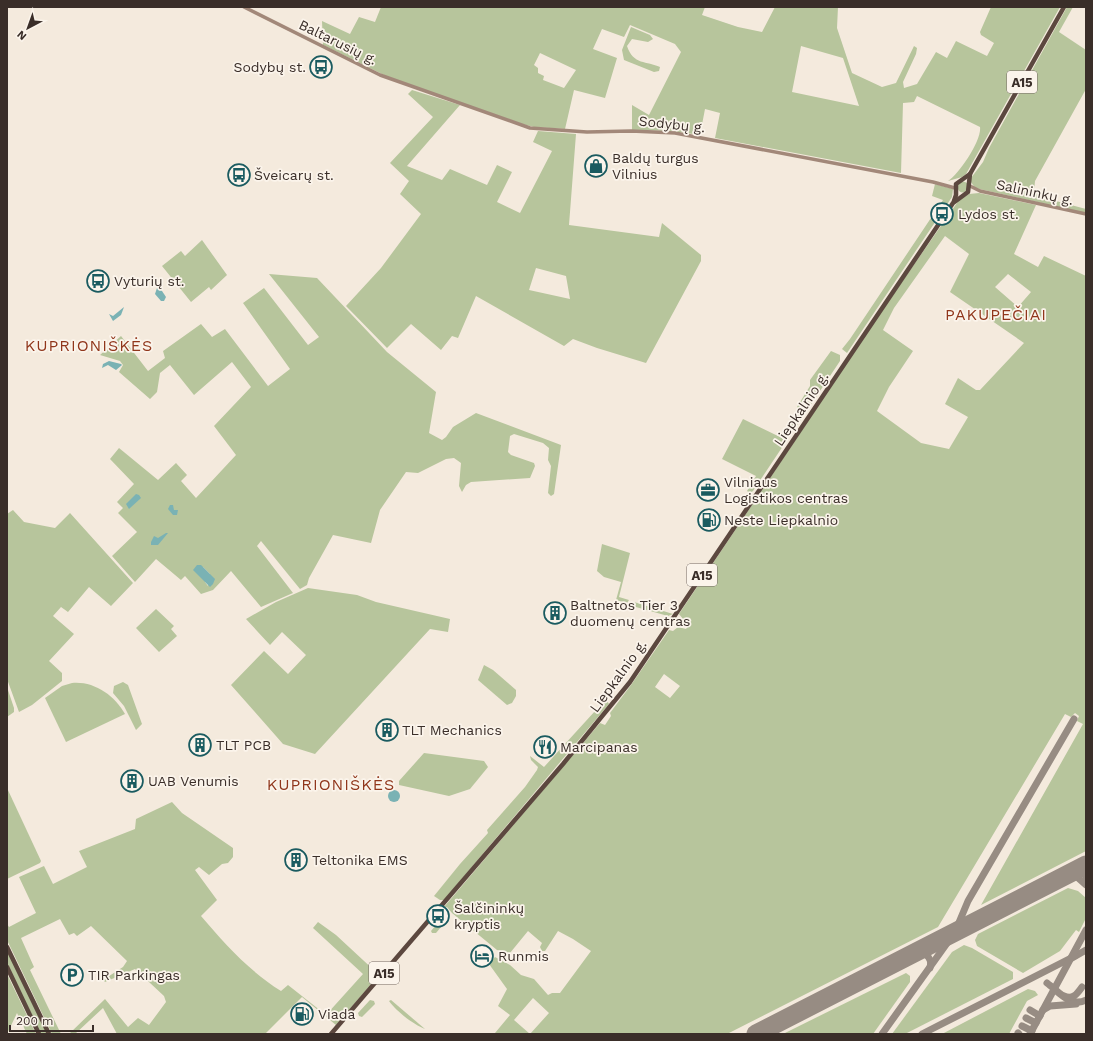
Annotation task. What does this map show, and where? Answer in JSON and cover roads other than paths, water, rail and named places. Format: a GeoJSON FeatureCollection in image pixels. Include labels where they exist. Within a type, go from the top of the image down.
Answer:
{"type":"FeatureCollection","features":[{"type":"Feature","properties":{"kind":"highway","name":"A15"},"geometry":{"type":"LineString","coordinates":[[970,174],[1064,7]]}},
{"type":"Feature","properties":{"kind":"highway"},"geometry":{"type":"LineString","coordinates":[[953,203],[957,182],[963,180],[970,174]]}},
{"type":"Feature","properties":{"kind":"highway"},"geometry":{"type":"LineString","coordinates":[[953,203],[968,192],[970,174]]}},
{"type":"Feature","properties":{"kind":"highway"},"geometry":{"type":"LineString","coordinates":[[963,180],[970,184]]}},
{"type":"Feature","properties":{"kind":"highway"},"geometry":{"type":"LineString","coordinates":[[956,190],[963,195]]}},
{"type":"Feature","properties":{"kind":"highway","name":"Liepkalnio g."},"geometry":{"type":"LineString","coordinates":[[331,1034],[622,693],[953,203]]}},
{"type":"Feature","properties":{"kind":"highway"},"geometry":{"type":"LineString","coordinates":[[7,947],[49,1034]]}},
{"type":"Feature","properties":{"kind":"highway"},"geometry":{"type":"LineString","coordinates":[[7,967],[39,1034]]}},
{"type":"Feature","properties":{"kind":"main road","name":"Baltarusių g."},"geometry":{"type":"LineString","coordinates":[[244,7],[327,49],[402,83]]}},
{"type":"Feature","properties":{"kind":"main road","name":"Sodybų g."},"geometry":{"type":"LineString","coordinates":[[402,83],[530,128],[587,132],[631,131],[675,133],[944,184],[956,190]]}},
{"type":"Feature","properties":{"kind":"main road","name":"Sodybų g."},"geometry":{"type":"LineString","coordinates":[[944,184],[957,182]]}},
{"type":"Feature","properties":{"kind":"main road","name":"Salininkų g."},"geometry":{"type":"LineString","coordinates":[[970,184],[980,191]]}},
{"type":"Feature","properties":{"kind":"main road","name":"Salininkų g."},"geometry":{"type":"LineString","coordinates":[[968,192],[980,191],[1086,214]]}},
{"type":"Feature","properties":{"kind":"water"},"geometry":{"type":"Polygon","coordinates":[[[157,288],[160,288],[166,297],[164,301],[161,301],[155,294],[157,288]]]}},
{"type":"Feature","properties":{"kind":"water"},"geometry":{"type":"Polygon","coordinates":[[[124,307],[121,315],[113,321],[109,314],[113,316],[124,307]]]}},
{"type":"Feature","properties":{"kind":"water"},"geometry":{"type":"Polygon","coordinates":[[[109,361],[122,365],[116,370],[108,365],[102,368],[103,364],[109,361]]]}},
{"type":"Feature","properties":{"kind":"water"},"geometry":{"type":"Polygon","coordinates":[[[136,494],[141,498],[129,509],[126,504],[136,494]]]}},
{"type":"Feature","properties":{"kind":"water"},"geometry":{"type":"Polygon","coordinates":[[[170,505],[173,505],[174,510],[178,510],[177,515],[173,515],[168,509],[170,505]]]}},
{"type":"Feature","properties":{"kind":"water"},"geometry":{"type":"Polygon","coordinates":[[[168,533],[158,545],[151,545],[154,536],[158,538],[168,533]]]}},
{"type":"Feature","properties":{"kind":"water"},"geometry":{"type":"Polygon","coordinates":[[[197,565],[201,565],[215,579],[210,587],[193,570],[197,565]]]}},
{"type":"Feature","properties":{"kind":"water"},"geometry":{"type":"Polygon","coordinates":[[[394,790],[398,792],[400,796],[398,800],[394,802],[390,800],[388,796],[390,792],[394,790]]]}},
{"type":"Feature","properties":{"kind":"place","name":"Sodybų st."},"geometry":{"type":"Point","coordinates":[321,67]}},
{"type":"Feature","properties":{"kind":"place","name":"Baldų turgus Vilnius"},"geometry":{"type":"Point","coordinates":[596,166]}},
{"type":"Feature","properties":{"kind":"place","name":"Šveicarų st."},"geometry":{"type":"Point","coordinates":[239,175]}},
{"type":"Feature","properties":{"kind":"place","name":"Lydos st."},"geometry":{"type":"Point","coordinates":[942,214]}},
{"type":"Feature","properties":{"kind":"place","name":"Vyturių st."},"geometry":{"type":"Point","coordinates":[98,281]}},
{"type":"Feature","properties":{"kind":"place","name":"Vilniaus Logistikos centras"},"geometry":{"type":"Point","coordinates":[708,490]}},
{"type":"Feature","properties":{"kind":"place","name":"Neste Liepkalnio"},"geometry":{"type":"Point","coordinates":[709,520]}},
{"type":"Feature","properties":{"kind":"place","name":"Baltnetos Tier 3 duomenų centras"},"geometry":{"type":"Point","coordinates":[555,613]}},
{"type":"Feature","properties":{"kind":"place","name":"TLT Mechanics"},"geometry":{"type":"Point","coordinates":[387,730]}},
{"type":"Feature","properties":{"kind":"place","name":"TLT PCB"},"geometry":{"type":"Point","coordinates":[200,745]}},
{"type":"Feature","properties":{"kind":"place","name":"Marcipanas"},"geometry":{"type":"Point","coordinates":[545,747]}},
{"type":"Feature","properties":{"kind":"place","name":"UAB Venumis"},"geometry":{"type":"Point","coordinates":[132,781]}},
{"type":"Feature","properties":{"kind":"place","name":"Teltonika EMS"},"geometry":{"type":"Point","coordinates":[296,860]}},
{"type":"Feature","properties":{"kind":"place","name":"Šalčininkų kryptis"},"geometry":{"type":"Point","coordinates":[438,916]}},
{"type":"Feature","properties":{"kind":"place","name":"Runmis"},"geometry":{"type":"Point","coordinates":[482,956]}},
{"type":"Feature","properties":{"kind":"place","name":"TIR Parkingas"},"geometry":{"type":"Point","coordinates":[72,975]}},
{"type":"Feature","properties":{"kind":"place","name":"Viada"},"geometry":{"type":"Point","coordinates":[302,1014]}},
{"type":"Feature","properties":{"kind":"district","name":"PAKUPEČIAI"},"geometry":{"type":"Point","coordinates":[996,314]}},
{"type":"Feature","properties":{"kind":"district","name":"KUPRIONIŠKĖS"},"geometry":{"type":"Point","coordinates":[89,345]}},
{"type":"Feature","properties":{"kind":"district","name":"KUPRIONIŠKĖS"},"geometry":{"type":"Point","coordinates":[331,784]}}]}
